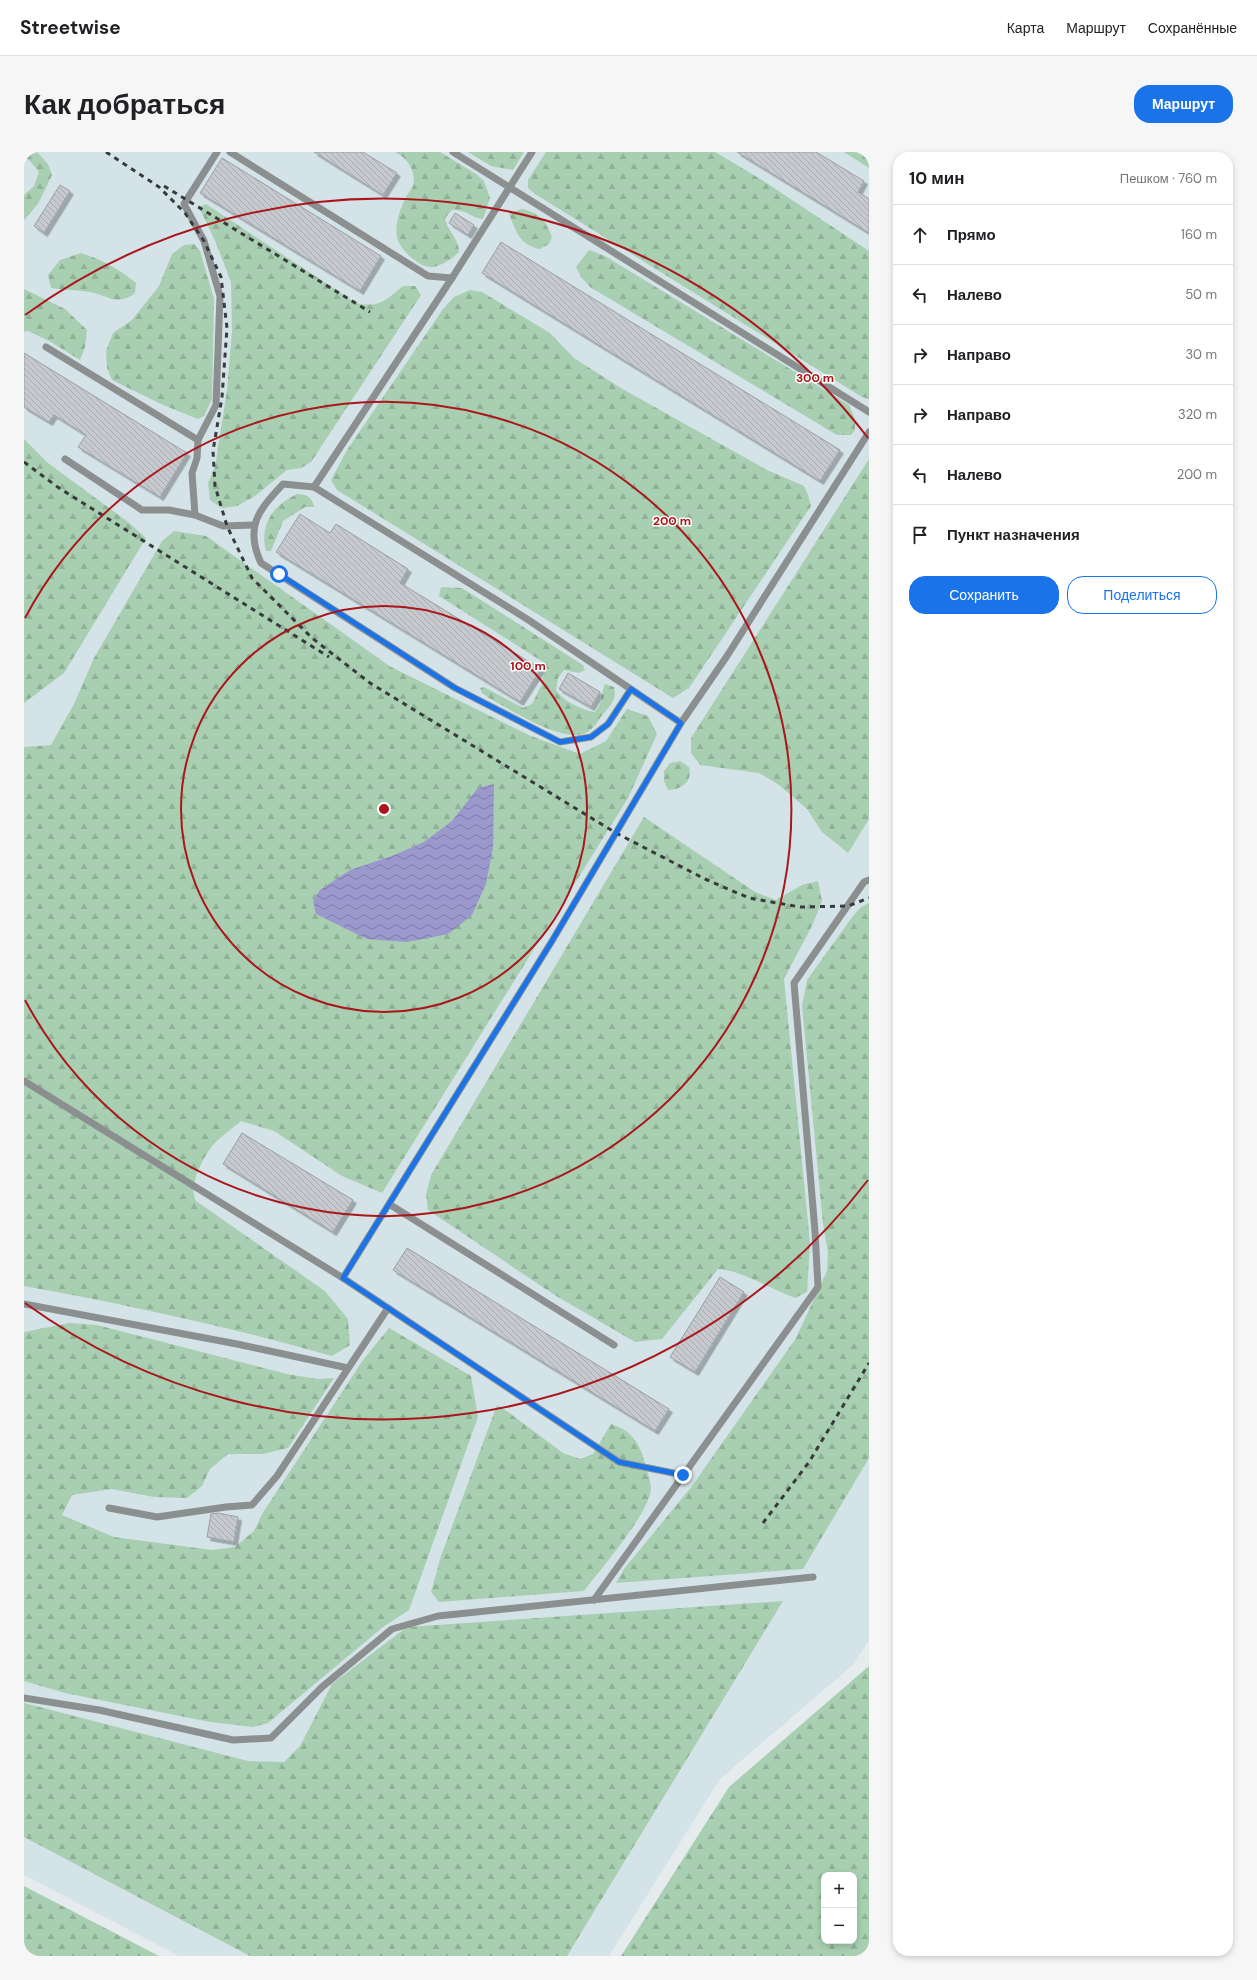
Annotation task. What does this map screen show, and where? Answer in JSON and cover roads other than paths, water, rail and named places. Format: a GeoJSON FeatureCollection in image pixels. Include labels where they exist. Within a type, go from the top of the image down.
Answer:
{"type":"FeatureCollection","features":[{"type":"Feature","properties":{"kind":"lane"},"geometry":{"type":"LineString","coordinates":[[195,515],[192,473],[197,458],[198,440],[216,405],[220,296],[204,241],[184,204],[217,152]]}},
{"type":"Feature","properties":{"kind":"lane"},"geometry":{"type":"LineString","coordinates":[[230,152],[428,276],[452,278]]}},
{"type":"Feature","properties":{"kind":"lane"},"geometry":{"type":"LineString","coordinates":[[453,152],[869,412]]}},
{"type":"Feature","properties":{"kind":"lane"},"geometry":{"type":"LineString","coordinates":[[314,487],[452,278],[532,152]]}},
{"type":"Feature","properties":{"kind":"lane"},"geometry":{"type":"LineString","coordinates":[[46,347],[198,440]]}},
{"type":"Feature","properties":{"kind":"lane"},"geometry":{"type":"LineString","coordinates":[[343,1278],[552,941],[681,723],[727,656],[869,432]]}},
{"type":"Feature","properties":{"kind":"lane"},"geometry":{"type":"LineString","coordinates":[[65,459],[142,510],[169,510],[195,515],[223,526],[254,525]]}},
{"type":"Feature","properties":{"kind":"lane"},"geometry":{"type":"LineString","coordinates":[[631,689],[608,724],[591,737],[560,742],[455,688],[261,562],[253,546],[254,525],[262,507],[283,484],[314,487],[527,619],[631,689],[681,723]]}},
{"type":"Feature","properties":{"kind":"lane"},"geometry":{"type":"LineString","coordinates":[[594,1600],[818,1286],[815,1231],[794,984],[864,882],[869,880]]}},
{"type":"Feature","properties":{"kind":"lane"},"geometry":{"type":"LineString","coordinates":[[24,1081],[343,1278],[619,1462],[683,1475]]}},
{"type":"Feature","properties":{"kind":"lane"},"geometry":{"type":"LineString","coordinates":[[388,1204],[614,1345]]}},
{"type":"Feature","properties":{"kind":"lane"},"geometry":{"type":"LineString","coordinates":[[24,1304],[237,1344],[348,1368]]}},
{"type":"Feature","properties":{"kind":"lane"},"geometry":{"type":"LineString","coordinates":[[109,1508],[157,1517],[226,1507],[252,1506],[277,1476],[388,1308]]}},
{"type":"Feature","properties":{"kind":"lane"},"geometry":{"type":"LineString","coordinates":[[24,1698],[99,1710],[233,1740],[271,1738],[322,1687],[392,1629],[438,1616],[813,1577]]}},
{"type":"Feature","properties":{"kind":"water"},"geometry":{"type":"Polygon","coordinates":[[[494,784],[493,847],[486,884],[472,915],[448,934],[407,942],[367,939],[316,914],[313,901],[320,890],[350,870],[392,856],[424,842],[452,821],[478,788],[494,784]]]}},
{"type":"Feature","properties":{"kind":"railway"},"geometry":{"type":"LineString","coordinates":[[106,152],[159,187],[185,213],[204,241],[221,277],[227,328],[222,397],[213,451],[215,486],[227,526],[252,578],[312,638],[370,683],[616,833],[705,879],[749,898],[800,907],[848,906],[869,898]]}},
{"type":"Feature","properties":{"kind":"railway"},"geometry":{"type":"LineString","coordinates":[[164,186],[370,312]]}},
{"type":"Feature","properties":{"kind":"railway"},"geometry":{"type":"LineString","coordinates":[[24,462],[59,488],[329,657]]}},
{"type":"Feature","properties":{"kind":"railway"},"geometry":{"type":"LineString","coordinates":[[763,1523],[809,1462],[869,1363]]}}]}
